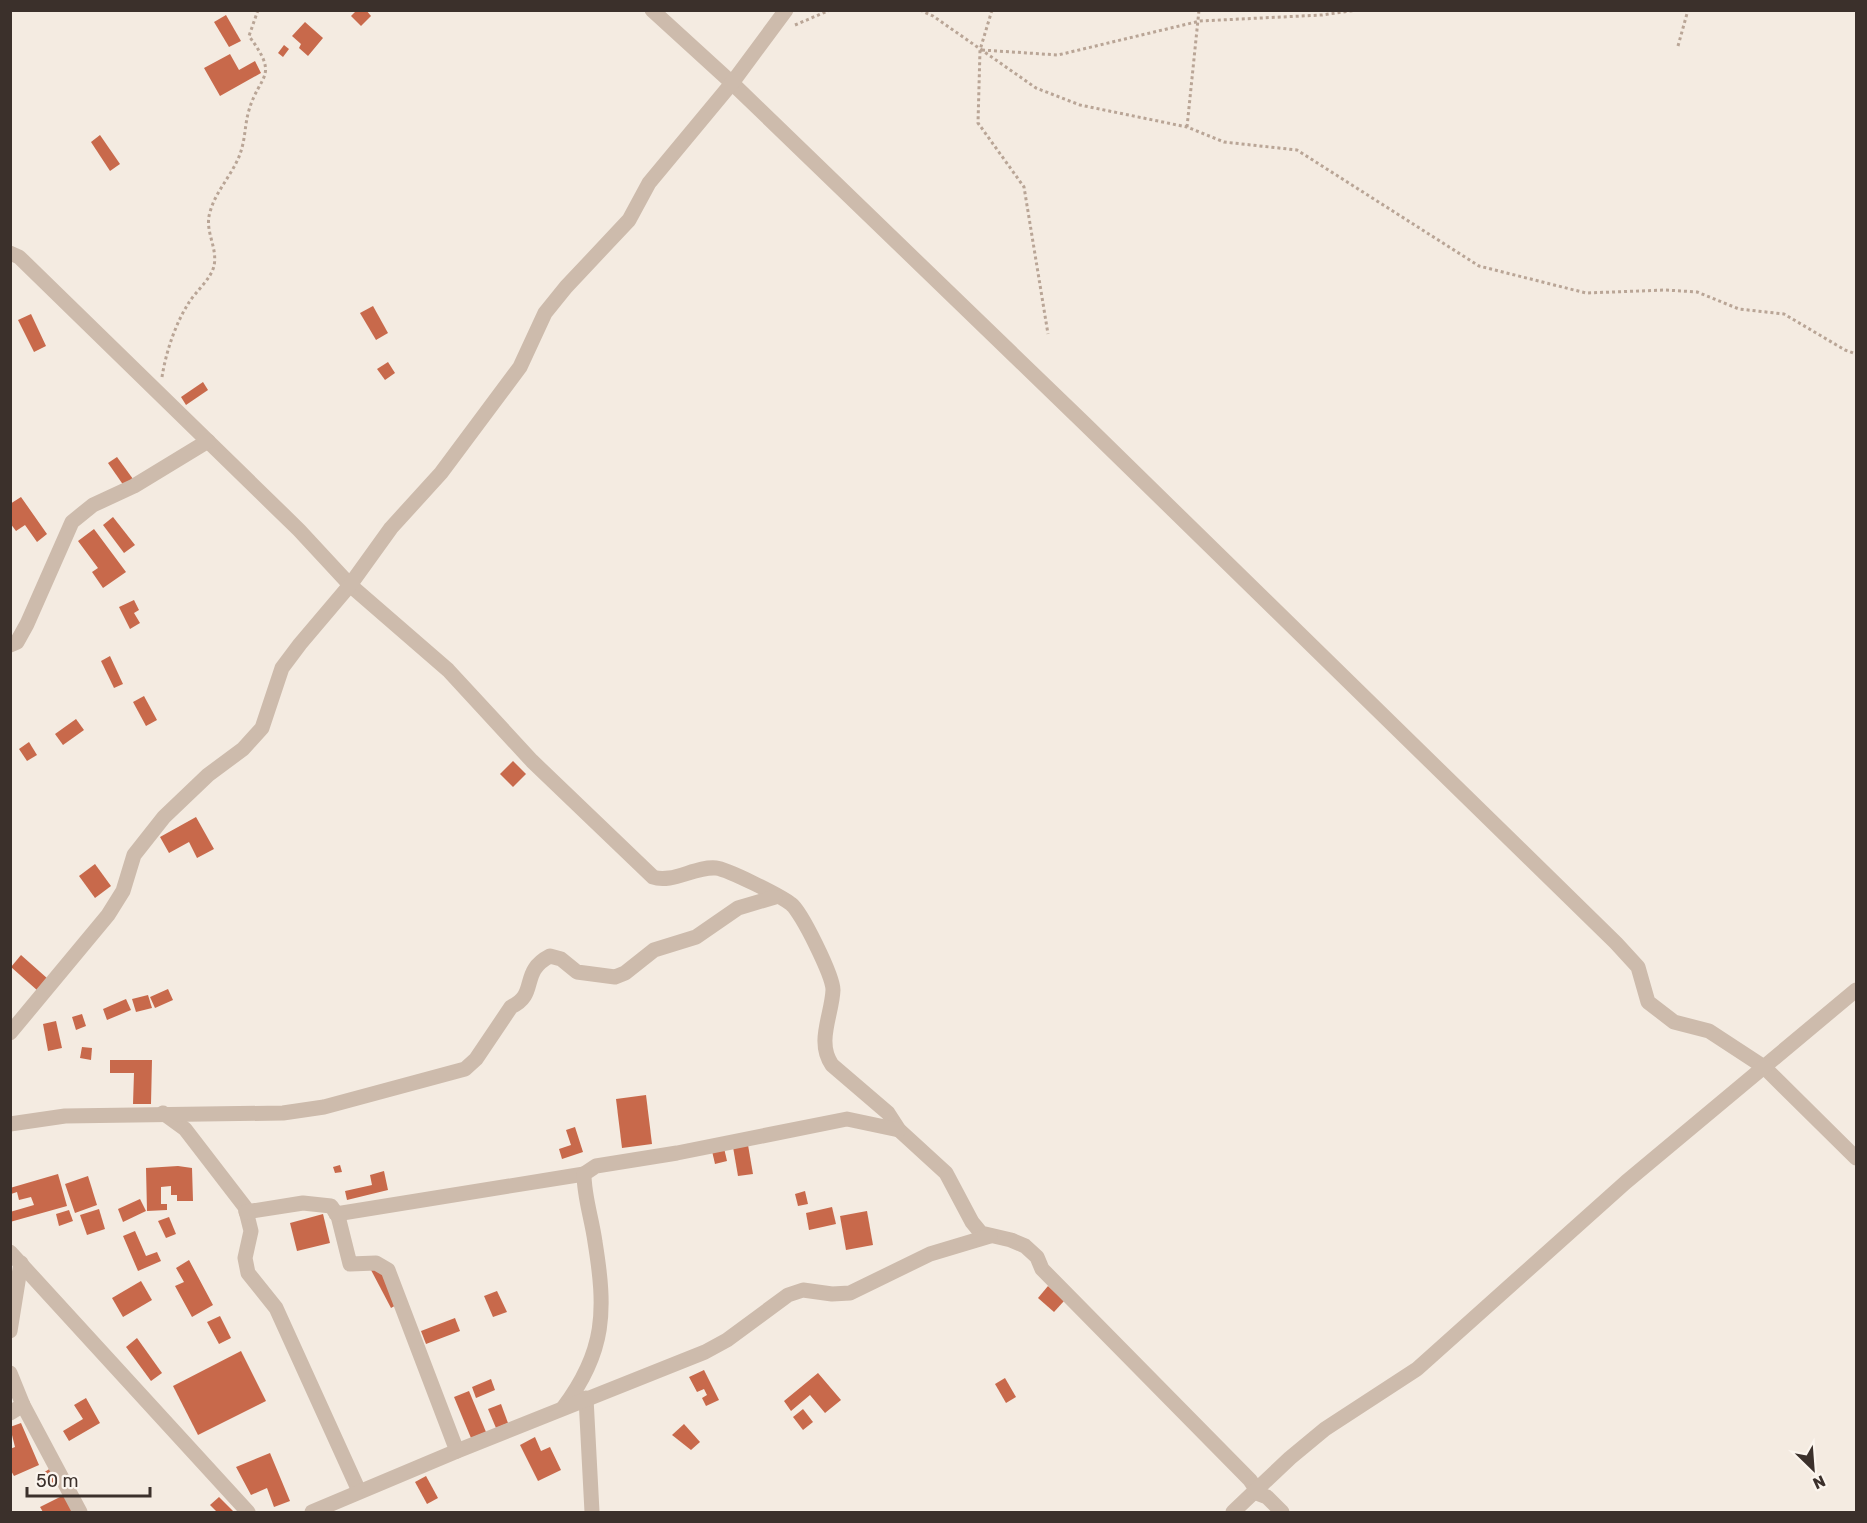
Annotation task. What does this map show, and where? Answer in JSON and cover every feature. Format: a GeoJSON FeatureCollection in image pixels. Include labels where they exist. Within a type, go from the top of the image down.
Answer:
{"type":"FeatureCollection","features":[{"type":"Feature","properties":{"kind":"street"},"geometry":{"type":"LineString","coordinates":[[652,10],[732,83],[1616,943],[1638,967],[1648,1002],[1674,1022],[1709,1031],[1764,1067],[1857,1158]]}},
{"type":"Feature","properties":{"kind":"street"},"geometry":{"type":"LineString","coordinates":[[10,1033],[108,915],[123,891],[134,855],[164,817],[208,775],[243,749],[262,728],[282,668],[350,585],[391,528],[441,473],[520,367],[545,313],[566,286],[630,220],[649,183],[732,83],[786,10]]}},
{"type":"Feature","properties":{"kind":"street"},"geometry":{"type":"LineString","coordinates":[[10,253],[19,258],[160,394],[299,530],[350,585],[448,670],[532,761],[653,877],[663,879],[715,868],[734,873],[775,897],[792,904],[824,958],[833,988],[824,1045],[826,1057],[832,1065],[888,1113],[899,1130],[928,1159],[946,1173],[972,1222],[981,1233],[1011,1240],[1025,1246],[1038,1257],[1042,1269],[1250,1480],[1254,1486],[1254,1492]]}},
{"type":"Feature","properties":{"kind":"street"},"geometry":{"type":"LineString","coordinates":[[10,645],[17,642],[27,624],[72,522],[93,506],[134,486],[208,441]]}},
{"type":"Feature","properties":{"kind":"street"},"geometry":{"type":"LineString","coordinates":[[10,1124],[65,1116],[283,1113],[324,1107],[465,1069],[476,1059],[511,1007],[519,1003],[526,995],[530,988],[529,977],[539,962],[550,956],[561,959],[577,972],[615,976],[626,973],[654,950],[696,937],[738,908],[775,897]]}},
{"type":"Feature","properties":{"kind":"street"},"geometry":{"type":"LineString","coordinates":[[1233,1512],[1325,1429],[1416,1368],[1626,1182],[1857,990]]}},
{"type":"Feature","properties":{"kind":"street"},"geometry":{"type":"LineString","coordinates":[[164,1113],[185,1129],[201,1148],[246,1212],[251,1231],[245,1258],[248,1273],[276,1308],[359,1491]]}},
{"type":"Feature","properties":{"kind":"street"},"geometry":{"type":"LineString","coordinates":[[336,1214],[584,1174],[596,1166],[694,1150],[847,1119],[899,1130]]}},
{"type":"Feature","properties":{"kind":"street"},"geometry":{"type":"LineString","coordinates":[[563,1408],[584,1380],[600,1334],[600,1284],[584,1174]]}},
{"type":"Feature","properties":{"kind":"street"},"geometry":{"type":"LineString","coordinates":[[246,1212],[303,1203],[320,1203],[331,1206],[336,1214],[350,1264],[376,1263],[388,1270],[457,1451]]}},
{"type":"Feature","properties":{"kind":"street"},"geometry":{"type":"LineString","coordinates":[[312,1512],[586,1398],[646,1377],[705,1352],[727,1340],[788,1295],[803,1290],[832,1294],[850,1293],[930,1254],[990,1236]]}},
{"type":"Feature","properties":{"kind":"street"},"geometry":{"type":"LineString","coordinates":[[10,1331],[16,1258]]}},
{"type":"Feature","properties":{"kind":"street"},"geometry":{"type":"LineString","coordinates":[[16,1258],[248,1512]]}},
{"type":"Feature","properties":{"kind":"street"},"geometry":{"type":"LineString","coordinates":[[10,1373],[17,1409],[80,1512]]}},
{"type":"Feature","properties":{"kind":"street"},"geometry":{"type":"LineString","coordinates":[[586,1398],[592,1512]]}},
{"type":"Feature","properties":{"kind":"street"},"geometry":{"type":"LineString","coordinates":[[1254,1492],[1267,1497],[1282,1512]]}},
{"type":"Feature","properties":{"kind":"path"},"geometry":{"type":"LineString","coordinates":[[160,394],[164,360],[173,336],[188,304],[214,268],[215,253],[208,226],[210,210],[238,159],[247,134],[249,110],[267,76],[261,53],[249,36],[258,10]]}},
{"type":"Feature","properties":{"kind":"path"},"geometry":{"type":"LineString","coordinates":[[769,35],[830,10]]}},
{"type":"Feature","properties":{"kind":"path"},"geometry":{"type":"LineString","coordinates":[[920,10],[933,16],[1036,88],[1080,105],[1187,127],[1224,142],[1297,150],[1479,266],[1586,294],[1666,290],[1697,292],[1739,309],[1784,314],[1845,350],[1857,354]]}},
{"type":"Feature","properties":{"kind":"path"},"geometry":{"type":"LineString","coordinates":[[992,10],[980,50],[978,123],[1024,187],[1048,334]]}},
{"type":"Feature","properties":{"kind":"path"},"geometry":{"type":"LineString","coordinates":[[1187,127],[1200,10]]}},
{"type":"Feature","properties":{"kind":"path"},"geometry":{"type":"LineString","coordinates":[[980,50],[1058,55],[1200,21],[1322,15],[1357,10]]}},
{"type":"Feature","properties":{"kind":"path"},"geometry":{"type":"LineString","coordinates":[[1678,46],[1688,10]]}},
{"type":"Feature","properties":{"kind":"building"},"geometry":{"type":"Polygon","coordinates":[[[357,10],[366,10],[371,16],[361,26],[351,16],[357,10]]]}},
{"type":"Feature","properties":{"kind":"building"},"geometry":{"type":"Polygon","coordinates":[[[226,15],[241,41],[229,47],[214,22],[226,15]]]}},
{"type":"Feature","properties":{"kind":"building"},"geometry":{"type":"Polygon","coordinates":[[[305,22],[323,38],[308,56],[299,48],[301,44],[292,36],[305,22]]]}},
{"type":"Feature","properties":{"kind":"building"},"geometry":{"type":"Polygon","coordinates":[[[284,45],[289,49],[283,57],[278,53],[284,45]]]}},
{"type":"Feature","properties":{"kind":"building"},"geometry":{"type":"Polygon","coordinates":[[[230,54],[239,70],[255,61],[261,73],[220,96],[204,68],[230,54]]]}},
{"type":"Feature","properties":{"kind":"building"},"geometry":{"type":"Polygon","coordinates":[[[100,135],[120,164],[110,171],[91,142],[100,135]]]}},
{"type":"Feature","properties":{"kind":"building"},"geometry":{"type":"Polygon","coordinates":[[[373,306],[388,333],[376,340],[360,313],[373,306]]]}},
{"type":"Feature","properties":{"kind":"building"},"geometry":{"type":"Polygon","coordinates":[[[31,314],[46,346],[34,352],[18,320],[31,314]]]}},
{"type":"Feature","properties":{"kind":"building"},"geometry":{"type":"Polygon","coordinates":[[[388,362],[395,373],[385,380],[377,369],[388,362]]]}},
{"type":"Feature","properties":{"kind":"building"},"geometry":{"type":"Polygon","coordinates":[[[203,382],[208,390],[186,405],[181,397],[203,382]]]}},
{"type":"Feature","properties":{"kind":"building"},"geometry":{"type":"Polygon","coordinates":[[[117,457],[133,479],[124,486],[108,463],[117,457]]]}},
{"type":"Feature","properties":{"kind":"building"},"geometry":{"type":"Polygon","coordinates":[[[21,497],[47,534],[37,542],[25,525],[16,531],[10,523],[10,504],[21,497]]]}},
{"type":"Feature","properties":{"kind":"building"},"geometry":{"type":"Polygon","coordinates":[[[113,517],[135,545],[124,553],[103,525],[113,517]]]}},
{"type":"Feature","properties":{"kind":"building"},"geometry":{"type":"Polygon","coordinates":[[[94,529],[126,572],[103,588],[92,572],[98,568],[78,541],[94,529]]]}},
{"type":"Feature","properties":{"kind":"building"},"geometry":{"type":"Polygon","coordinates":[[[134,600],[139,610],[134,613],[140,623],[130,629],[119,607],[134,600]]]}},
{"type":"Feature","properties":{"kind":"building"},"geometry":{"type":"Polygon","coordinates":[[[110,656],[123,684],[114,688],[101,661],[110,656]]]}},
{"type":"Feature","properties":{"kind":"building"},"geometry":{"type":"Polygon","coordinates":[[[144,696],[157,720],[146,726],[133,702],[144,696]]]}},
{"type":"Feature","properties":{"kind":"building"},"geometry":{"type":"Polygon","coordinates":[[[76,719],[84,730],[63,745],[55,734],[76,719]]]}},
{"type":"Feature","properties":{"kind":"building"},"geometry":{"type":"Polygon","coordinates":[[[29,742],[37,755],[27,761],[19,749],[29,742]]]}},
{"type":"Feature","properties":{"kind":"building"},"geometry":{"type":"Polygon","coordinates":[[[513,761],[526,774],[513,787],[500,774],[513,761]]]}},
{"type":"Feature","properties":{"kind":"building"},"geometry":{"type":"Polygon","coordinates":[[[196,817],[214,849],[197,858],[189,842],[169,853],[160,837],[196,817]]]}},
{"type":"Feature","properties":{"kind":"building"},"geometry":{"type":"Polygon","coordinates":[[[95,864],[111,886],[95,898],[79,876],[95,864]]]}},
{"type":"Feature","properties":{"kind":"building"},"geometry":{"type":"Polygon","coordinates":[[[21,955],[48,979],[38,991],[11,967],[21,955]]]}},
{"type":"Feature","properties":{"kind":"building"},"geometry":{"type":"Polygon","coordinates":[[[168,989],[173,1000],[155,1008],[150,997],[168,989]]]}},
{"type":"Feature","properties":{"kind":"building"},"geometry":{"type":"Polygon","coordinates":[[[148,995],[152,1008],[136,1012],[132,999],[148,995]]]}},
{"type":"Feature","properties":{"kind":"building"},"geometry":{"type":"Polygon","coordinates":[[[126,999],[131,1010],[107,1020],[103,1009],[126,999]]]}},
{"type":"Feature","properties":{"kind":"building"},"geometry":{"type":"Polygon","coordinates":[[[82,1014],[86,1026],[76,1030],[72,1017],[82,1014]]]}},
{"type":"Feature","properties":{"kind":"building"},"geometry":{"type":"Polygon","coordinates":[[[56,1021],[62,1048],[48,1051],[43,1024],[56,1021]]]}},
{"type":"Feature","properties":{"kind":"building"},"geometry":{"type":"Polygon","coordinates":[[[82,1047],[92,1048],[91,1060],[80,1058],[82,1047]]]}},
{"type":"Feature","properties":{"kind":"building"},"geometry":{"type":"Polygon","coordinates":[[[110,1060],[152,1060],[151,1104],[133,1104],[134,1073],[110,1073],[110,1060]]]}},
{"type":"Feature","properties":{"kind":"building"},"geometry":{"type":"Polygon","coordinates":[[[646,1095],[652,1144],[622,1148],[616,1099],[646,1095]]]}},
{"type":"Feature","properties":{"kind":"building"},"geometry":{"type":"Polygon","coordinates":[[[575,1127],[583,1152],[562,1159],[559,1149],[571,1145],[566,1130],[575,1127]]]}},
{"type":"Feature","properties":{"kind":"building"},"geometry":{"type":"Polygon","coordinates":[[[748,1145],[753,1174],[738,1176],[733,1147],[748,1145]]]}},
{"type":"Feature","properties":{"kind":"building"},"geometry":{"type":"Polygon","coordinates":[[[724,1148],[727,1161],[715,1164],[712,1151],[724,1148]]]}},
{"type":"Feature","properties":{"kind":"building"},"geometry":{"type":"Polygon","coordinates":[[[340,1165],[342,1172],[335,1173],[333,1167],[340,1165]]]}},
{"type":"Feature","properties":{"kind":"building"},"geometry":{"type":"Polygon","coordinates":[[[178,1166],[192,1168],[193,1201],[177,1201],[177,1195],[171,1195],[171,1186],[161,1187],[161,1204],[167,1204],[167,1210],[147,1211],[146,1168],[178,1166]]]}},
{"type":"Feature","properties":{"kind":"building"},"geometry":{"type":"Polygon","coordinates":[[[384,1171],[388,1190],[347,1200],[345,1191],[372,1185],[370,1175],[384,1171]]]}},
{"type":"Feature","properties":{"kind":"building"},"geometry":{"type":"Polygon","coordinates":[[[58,1174],[67,1206],[10,1222],[10,1212],[34,1205],[31,1197],[19,1200],[17,1192],[11,1194],[10,1188],[58,1174]]]}},
{"type":"Feature","properties":{"kind":"building"},"geometry":{"type":"Polygon","coordinates":[[[88,1176],[97,1205],[75,1213],[65,1184],[88,1176]]]}},
{"type":"Feature","properties":{"kind":"building"},"geometry":{"type":"Polygon","coordinates":[[[805,1191],[808,1204],[798,1206],[795,1194],[805,1191]]]}},
{"type":"Feature","properties":{"kind":"building"},"geometry":{"type":"Polygon","coordinates":[[[140,1199],[146,1211],[123,1222],[118,1209],[140,1199]]]}},
{"type":"Feature","properties":{"kind":"building"},"geometry":{"type":"Polygon","coordinates":[[[832,1207],[836,1224],[809,1230],[806,1213],[832,1207]]]}},
{"type":"Feature","properties":{"kind":"building"},"geometry":{"type":"Polygon","coordinates":[[[99,1209],[105,1229],[87,1235],[80,1215],[99,1209]]]}},
{"type":"Feature","properties":{"kind":"building"},"geometry":{"type":"Polygon","coordinates":[[[69,1210],[73,1221],[59,1226],[56,1214],[69,1210]]]}},
{"type":"Feature","properties":{"kind":"building"},"geometry":{"type":"Polygon","coordinates":[[[867,1211],[873,1245],[846,1250],[840,1216],[867,1211]]]}},
{"type":"Feature","properties":{"kind":"building"},"geometry":{"type":"Polygon","coordinates":[[[323,1214],[330,1243],[297,1251],[290,1223],[323,1214]]]}},
{"type":"Feature","properties":{"kind":"building"},"geometry":{"type":"Polygon","coordinates":[[[169,1217],[176,1234],[166,1238],[158,1221],[169,1217]]]}},
{"type":"Feature","properties":{"kind":"building"},"geometry":{"type":"Polygon","coordinates":[[[135,1231],[146,1256],[157,1252],[161,1261],[138,1271],[123,1236],[135,1231]]]}},
{"type":"Feature","properties":{"kind":"building"},"geometry":{"type":"Polygon","coordinates":[[[189,1260],[213,1305],[192,1317],[175,1286],[184,1282],[176,1268],[189,1260]]]}},
{"type":"Feature","properties":{"kind":"building"},"geometry":{"type":"Polygon","coordinates":[[[378,1266],[398,1304],[391,1308],[371,1270],[378,1266]]]}},
{"type":"Feature","properties":{"kind":"building"},"geometry":{"type":"Polygon","coordinates":[[[141,1281],[152,1300],[123,1317],[112,1298],[141,1281]]]}},
{"type":"Feature","properties":{"kind":"building"},"geometry":{"type":"Polygon","coordinates":[[[1048,1286],[1064,1301],[1054,1312],[1038,1298],[1048,1286]]]}},
{"type":"Feature","properties":{"kind":"building"},"geometry":{"type":"Polygon","coordinates":[[[497,1291],[507,1312],[493,1317],[484,1296],[497,1291]]]}},
{"type":"Feature","properties":{"kind":"building"},"geometry":{"type":"Polygon","coordinates":[[[220,1316],[231,1338],[219,1344],[207,1322],[220,1316]]]}},
{"type":"Feature","properties":{"kind":"building"},"geometry":{"type":"Polygon","coordinates":[[[455,1318],[460,1331],[426,1344],[421,1331],[455,1318]]]}},
{"type":"Feature","properties":{"kind":"building"},"geometry":{"type":"Polygon","coordinates":[[[137,1338],[162,1373],[151,1381],[126,1347],[137,1338]]]}},
{"type":"Feature","properties":{"kind":"building"},"geometry":{"type":"Polygon","coordinates":[[[241,1351],[266,1401],[198,1435],[173,1386],[241,1351]]]}},
{"type":"Feature","properties":{"kind":"building"},"geometry":{"type":"Polygon","coordinates":[[[704,1370],[719,1400],[706,1406],[702,1398],[707,1395],[704,1389],[697,1392],[689,1377],[704,1370]]]}},
{"type":"Feature","properties":{"kind":"building"},"geometry":{"type":"Polygon","coordinates":[[[818,1373],[841,1400],[825,1413],[810,1395],[791,1411],[784,1401],[818,1373]]]}},
{"type":"Feature","properties":{"kind":"building"},"geometry":{"type":"Polygon","coordinates":[[[1005,1378],[1016,1397],[1006,1403],[995,1384],[1005,1378]]]}},
{"type":"Feature","properties":{"kind":"building"},"geometry":{"type":"Polygon","coordinates":[[[491,1379],[495,1390],[476,1398],[472,1387],[491,1379]]]}},
{"type":"Feature","properties":{"kind":"building"},"geometry":{"type":"Polygon","coordinates":[[[469,1391],[486,1432],[471,1438],[454,1397],[469,1391]]]}},
{"type":"Feature","properties":{"kind":"building"},"geometry":{"type":"Polygon","coordinates":[[[86,1398],[100,1423],[69,1441],[63,1431],[83,1419],[74,1405],[86,1398]]]}},
{"type":"Feature","properties":{"kind":"building"},"geometry":{"type":"Polygon","coordinates":[[[501,1404],[508,1423],[496,1428],[488,1409],[501,1404]]]}},
{"type":"Feature","properties":{"kind":"building"},"geometry":{"type":"Polygon","coordinates":[[[803,1409],[813,1422],[803,1430],[793,1417],[803,1409]]]}},
{"type":"Feature","properties":{"kind":"building"},"geometry":{"type":"Polygon","coordinates":[[[21,1423],[39,1465],[14,1476],[10,1469],[10,1449],[15,1447],[10,1427],[21,1423]]]}},
{"type":"Feature","properties":{"kind":"building"},"geometry":{"type":"Polygon","coordinates":[[[684,1424],[700,1442],[691,1450],[672,1435],[684,1424]]]}},
{"type":"Feature","properties":{"kind":"building"},"geometry":{"type":"Polygon","coordinates":[[[535,1437],[541,1451],[550,1447],[561,1470],[538,1481],[520,1445],[535,1437]]]}},
{"type":"Feature","properties":{"kind":"building"},"geometry":{"type":"Polygon","coordinates":[[[270,1453],[290,1501],[274,1507],[267,1488],[251,1495],[236,1467],[270,1453]]]}},
{"type":"Feature","properties":{"kind":"building"},"geometry":{"type":"Polygon","coordinates":[[[51,1468],[57,1480],[44,1487],[38,1476],[51,1468]]]}},
{"type":"Feature","properties":{"kind":"building"},"geometry":{"type":"Polygon","coordinates":[[[426,1476],[438,1498],[427,1504],[415,1482],[426,1476]]]}},
{"type":"Feature","properties":{"kind":"building"},"geometry":{"type":"Polygon","coordinates":[[[64,1495],[73,1511],[43,1512],[40,1507],[64,1495]]]}},
{"type":"Feature","properties":{"kind":"building"},"geometry":{"type":"Polygon","coordinates":[[[219,1497],[234,1512],[217,1512],[210,1505],[219,1497]]]}}]}
